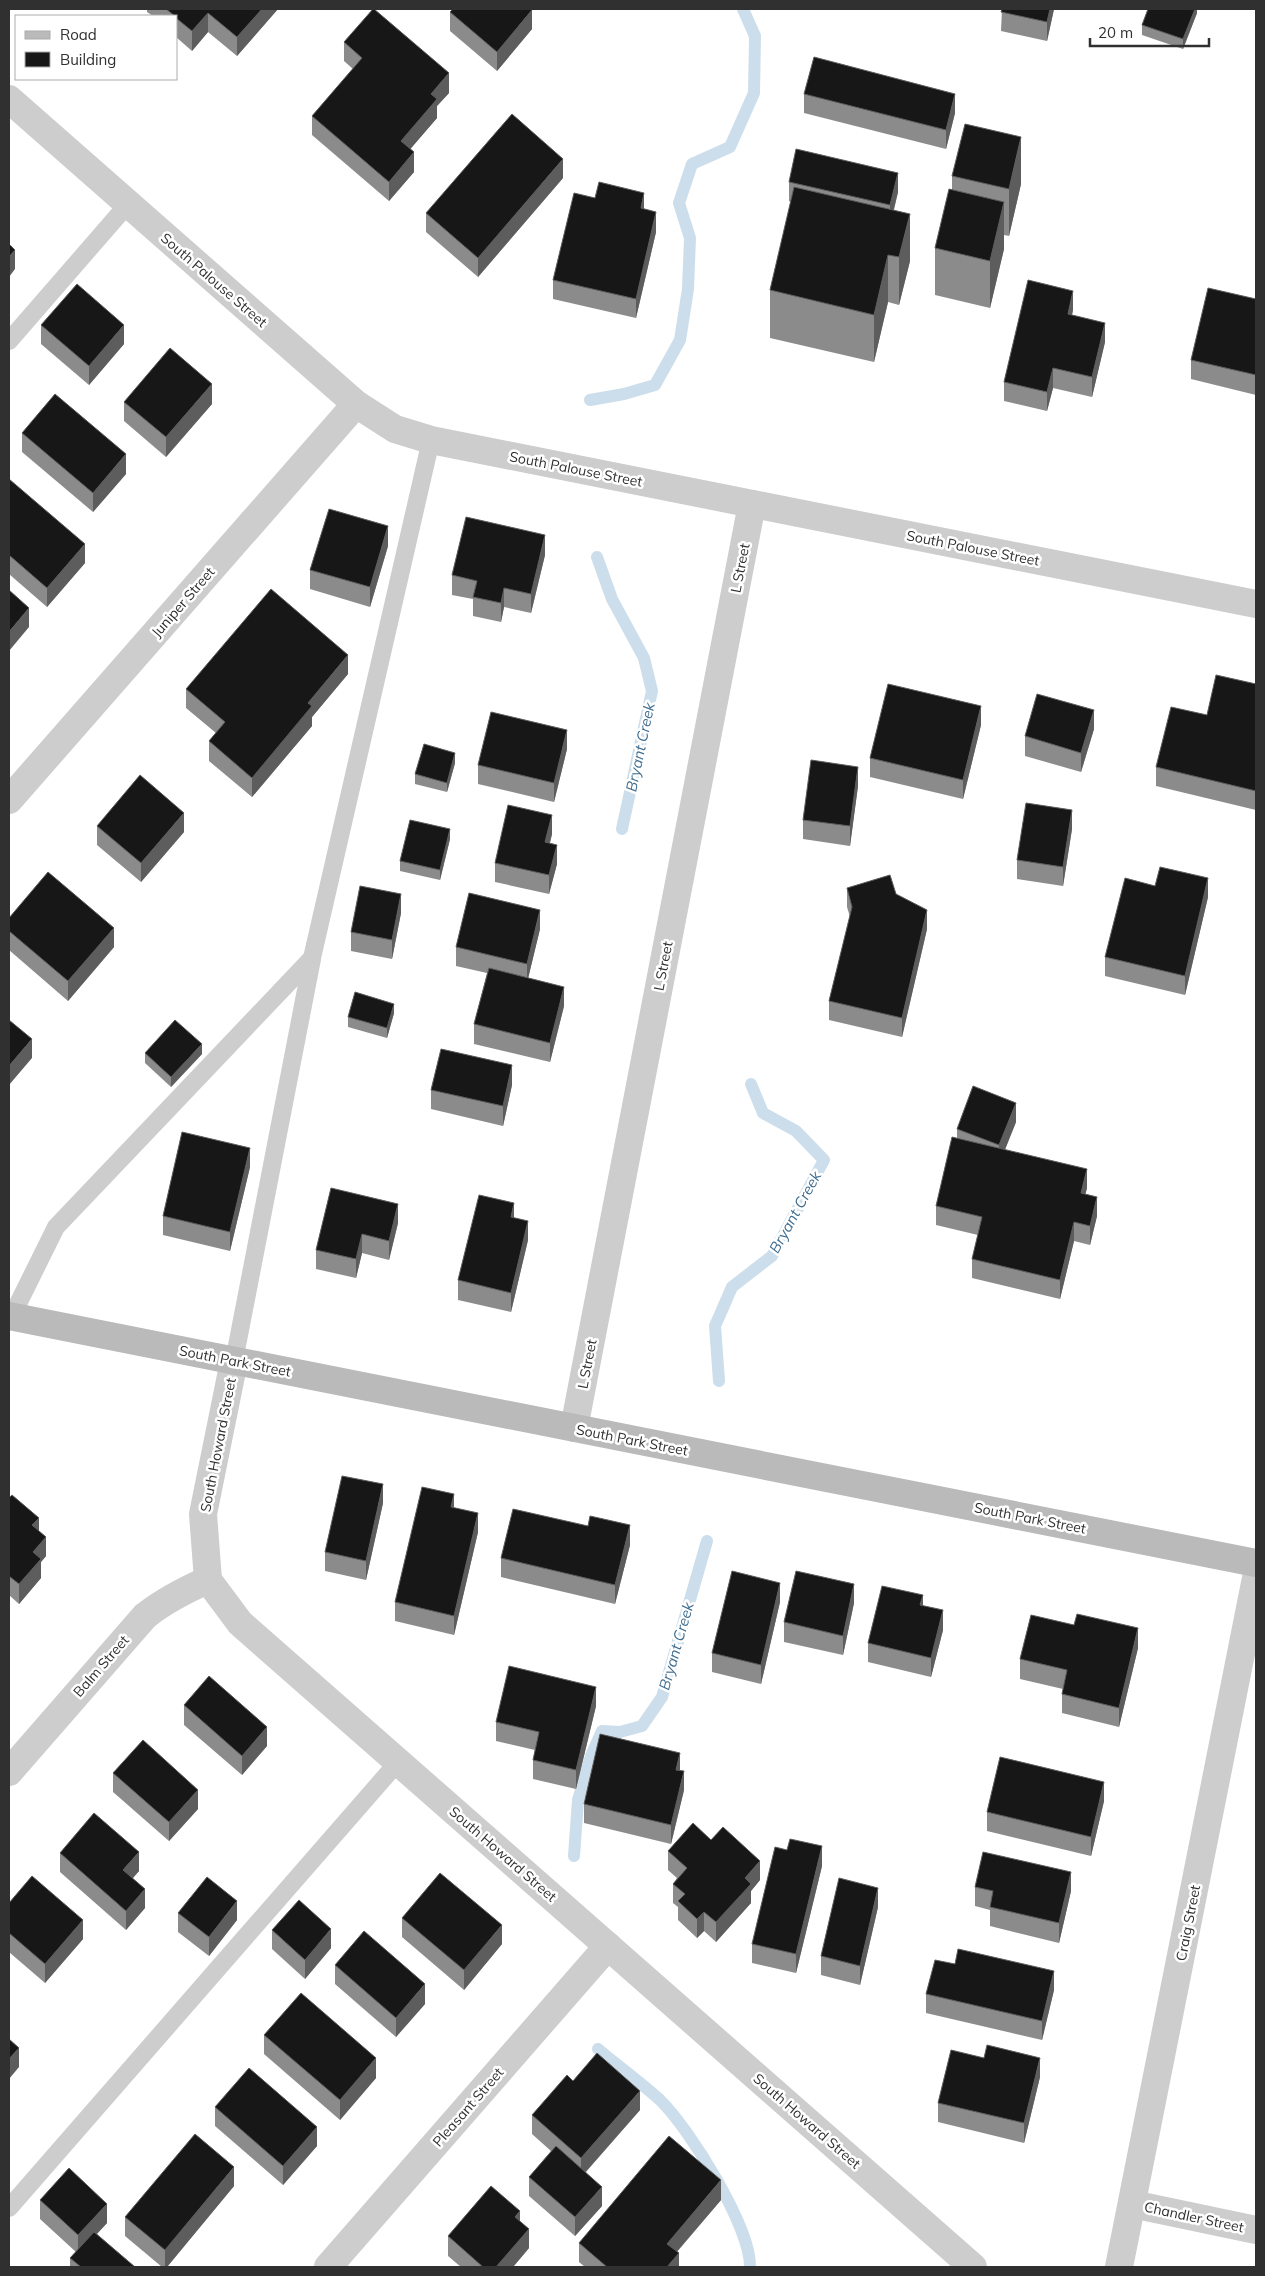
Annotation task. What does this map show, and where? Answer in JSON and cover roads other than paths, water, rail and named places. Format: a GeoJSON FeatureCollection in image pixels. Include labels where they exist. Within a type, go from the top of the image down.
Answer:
{"type":"FeatureCollection","features":[{"type":"Feature","properties":{"kind":"main road","name":"South Park Street"},"geometry":{"type":"LineString","coordinates":[[10,1316],[1256,1563]]}},
{"type":"Feature","properties":{"kind":"street","name":"South Palouse Street"},"geometry":{"type":"LineString","coordinates":[[9,99],[356,404],[395,429],[431,440],[1256,604]]}},
{"type":"Feature","properties":{"kind":"street","name":"Juniper Street"},"geometry":{"type":"LineString","coordinates":[[9,800],[356,404]]}},
{"type":"Feature","properties":{"kind":"street","name":"L Street"},"geometry":{"type":"LineString","coordinates":[[574,1428],[752,504]]}},
{"type":"Feature","properties":{"kind":"street","name":"South Howard Street"},"geometry":{"type":"LineString","coordinates":[[234,1361],[203,1514],[208,1580],[240,1623],[973,2267]]}},
{"type":"Feature","properties":{"kind":"street","name":"Craig Street"},"geometry":{"type":"LineString","coordinates":[[1119,2267],[1256,1578]]}},
{"type":"Feature","properties":{"kind":"street","name":"Balm Street"},"geometry":{"type":"LineString","coordinates":[[9,1772],[145,1616],[182,1590],[208,1580]]}},
{"type":"Feature","properties":{"kind":"street","name":"Pleasant Street"},"geometry":{"type":"LineString","coordinates":[[328,2267],[608,1946]]}},
{"type":"Feature","properties":{"kind":"street","name":"Chandler Street"},"geometry":{"type":"LineString","coordinates":[[1132,2204],[1256,2230]]}},
{"type":"Feature","properties":{"kind":"lane"},"geometry":{"type":"LineString","coordinates":[[9,341],[128,204]]}},
{"type":"Feature","properties":{"kind":"lane"},"geometry":{"type":"LineString","coordinates":[[234,1361],[312,958],[431,440]]}},
{"type":"Feature","properties":{"kind":"lane"},"geometry":{"type":"LineString","coordinates":[[10,1316],[56,1227],[312,958]]}},
{"type":"Feature","properties":{"kind":"lane"},"geometry":{"type":"LineString","coordinates":[[9,2208],[398,1762]]}},
{"type":"Feature","properties":{"kind":"waterway","name":"Bryant Creek"},"geometry":{"type":"LineString","coordinates":[[590,400],[624,394],[655,385],[680,340],[688,289],[690,238],[679,203],[692,164],[730,147],[754,93],[755,36],[743,9]]}},
{"type":"Feature","properties":{"kind":"waterway","name":"Bryant Creek"},"geometry":{"type":"LineString","coordinates":[[597,557],[612,599],[644,658],[652,691],[622,829]]}},
{"type":"Feature","properties":{"kind":"waterway","name":"Bryant Creek"},"geometry":{"type":"LineString","coordinates":[[719,1381],[715,1326],[732,1287],[772,1256],[824,1160],[796,1131],[763,1113],[751,1084]]}},
{"type":"Feature","properties":{"kind":"waterway","name":"Bryant Creek"},"geometry":{"type":"LineString","coordinates":[[574,1856],[578,1800],[591,1756],[602,1731],[620,1732],[642,1726],[662,1697],[707,1541]]}},
{"type":"Feature","properties":{"kind":"waterway","name":"Bryant Creek"},"geometry":{"type":"LineString","coordinates":[[598,2049],[660,2100],[686,2132],[730,2204],[748,2249],[750,2267]]}}]}
